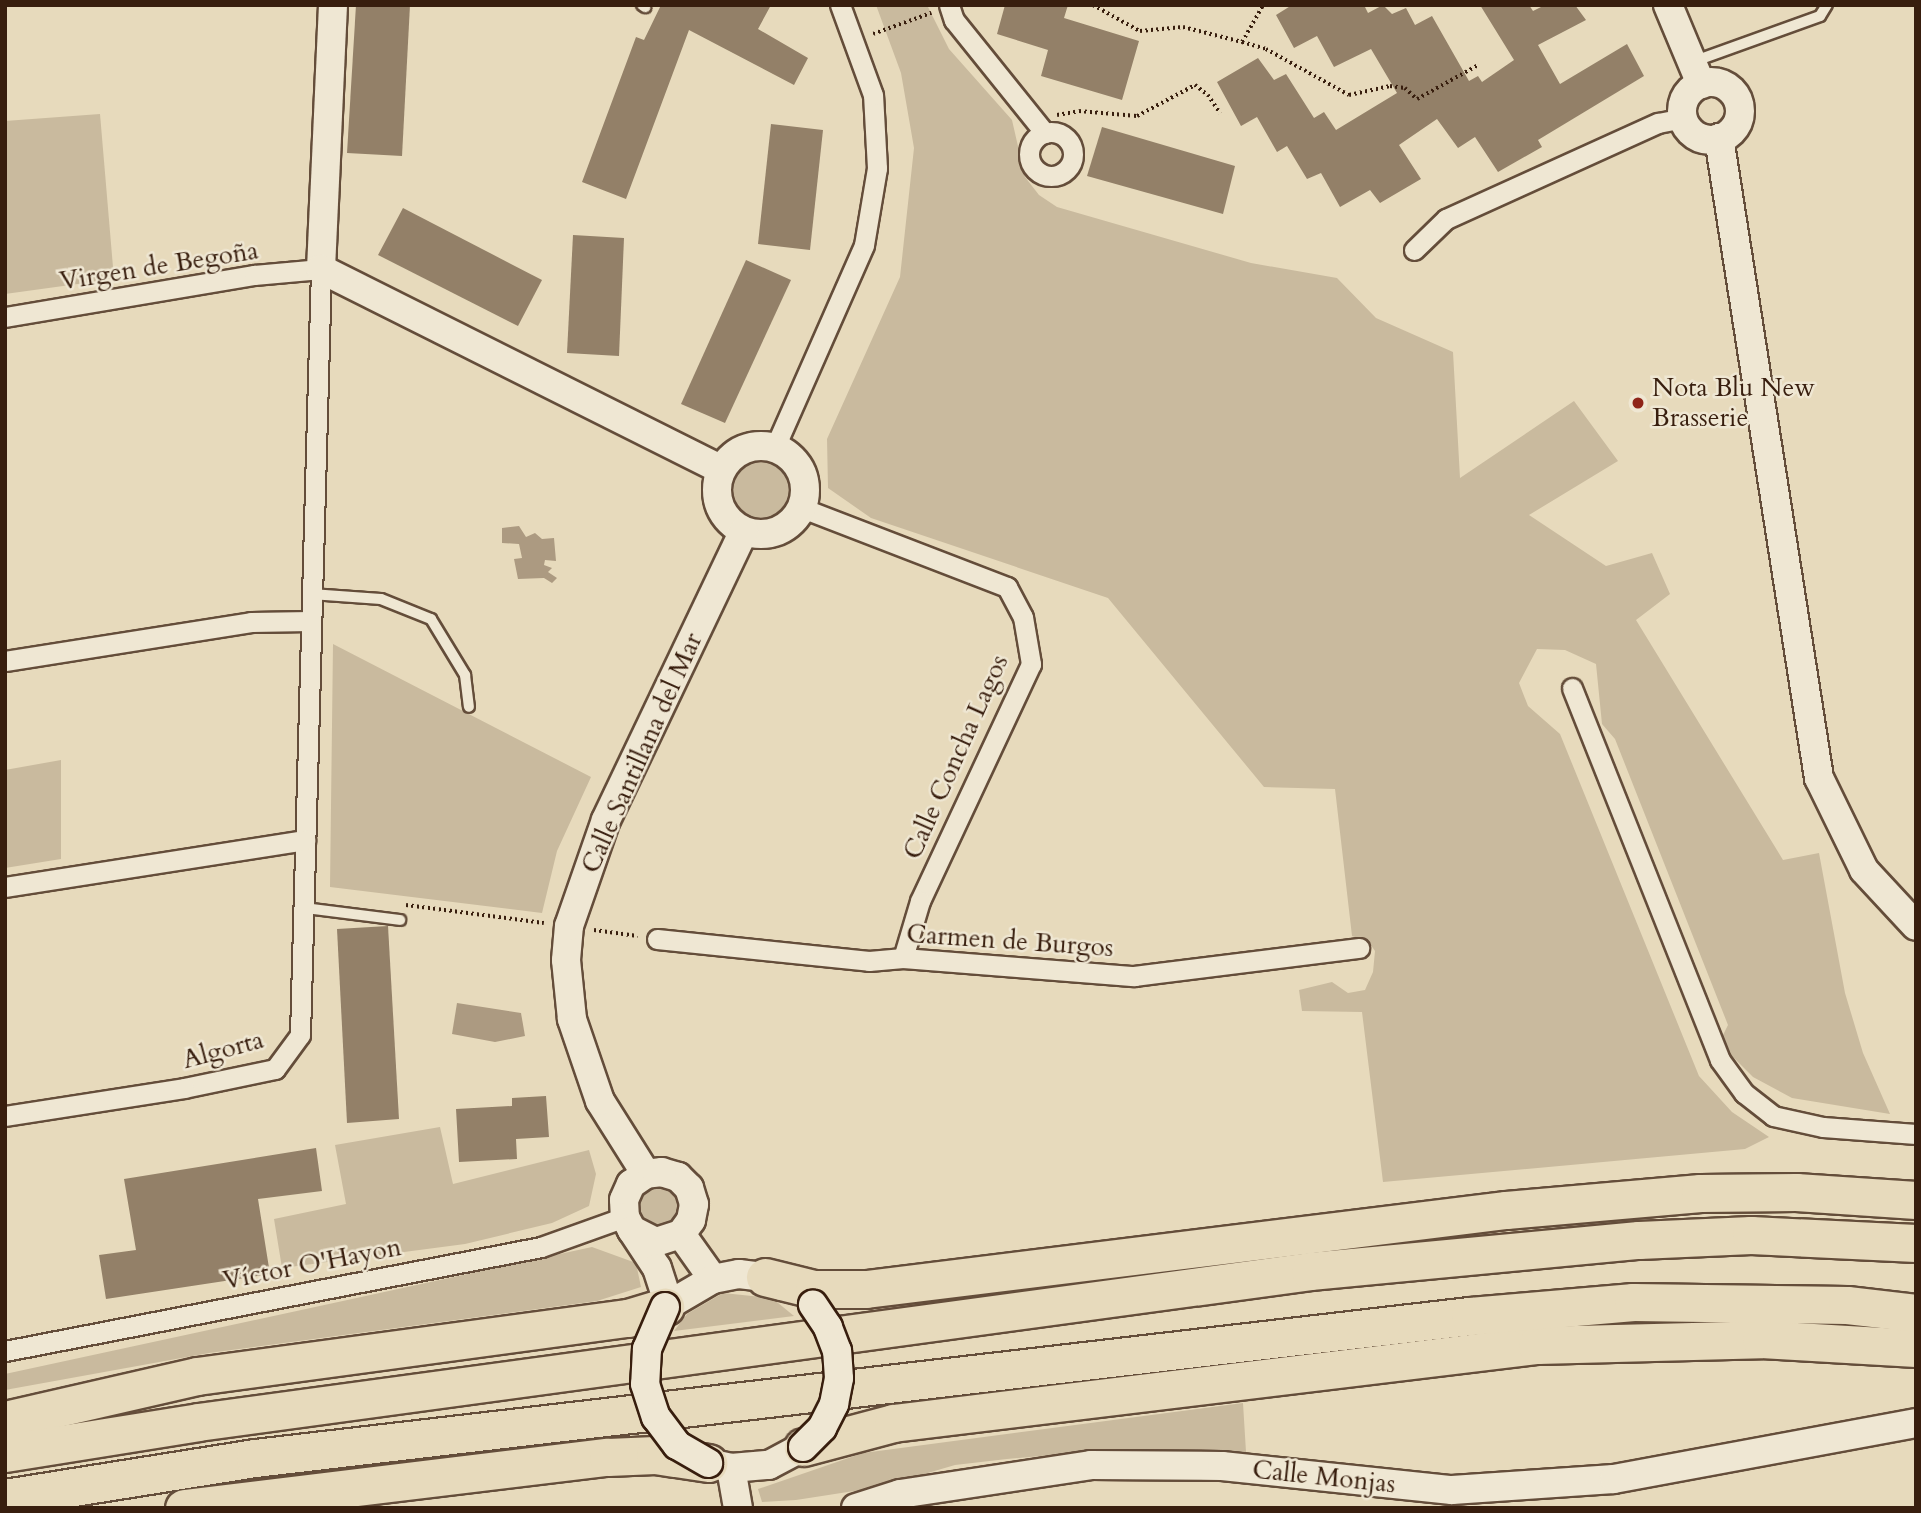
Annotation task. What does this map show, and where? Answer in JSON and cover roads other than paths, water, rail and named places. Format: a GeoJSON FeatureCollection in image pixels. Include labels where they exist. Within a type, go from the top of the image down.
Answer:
{"type":"FeatureCollection","features":[{"type":"Feature","properties":{"kind":"highway"},"geometry":{"type":"LineString","coordinates":[[765,1277],[814,1289],[866,1289],[1506,1210],[1700,1193],[1796,1192],[1916,1200]]}},
{"type":"Feature","properties":{"kind":"highway"},"geometry":{"type":"LineString","coordinates":[[5,1453],[225,1419],[1310,1271],[1664,1239],[1839,1236],[1916,1243]]}},
{"type":"Feature","properties":{"kind":"highway"},"geometry":{"type":"LineString","coordinates":[[5,1498],[255,1458],[1470,1316],[1633,1302],[1847,1305],[1916,1313]]}},
{"type":"Feature","properties":{"kind":"highway"},"geometry":{"type":"LineString","coordinates":[[5,1420],[209,1374],[628,1318],[667,1306]]}},
{"type":"Feature","properties":{"kind":"highway"},"geometry":{"type":"LineString","coordinates":[[803,1447],[893,1423],[1537,1345],[1761,1339],[1916,1348]]}},
{"type":"Feature","properties":{"kind":"highway"},"geometry":{"type":"LineString","coordinates":[[184,1508],[608,1457],[655,1455],[719,1466]]}},
{"type":"Feature","properties":{"kind":"street"},"geometry":{"type":"LineString","coordinates":[[332,5],[321,269],[721,469]]}},
{"type":"Feature","properties":{"kind":"street"},"geometry":{"type":"LineString","coordinates":[[775,447],[864,244],[877,168],[873,95],[840,5]]}},
{"type":"Feature","properties":{"kind":"street"},"geometry":{"type":"LineString","coordinates":[[1668,5],[1696,73],[1719,84],[1738,102],[1734,128],[1719,138],[1693,134],[1683,118],[1696,73]]}},
{"type":"Feature","properties":{"kind":"street"},"geometry":{"type":"LineString","coordinates":[[940,9],[954,20],[1039,126]]}},
{"type":"Feature","properties":{"kind":"street"},"geometry":{"type":"LineString","coordinates":[[1415,250],[1446,219],[1658,123],[1683,118]]}},
{"type":"Feature","properties":{"kind":"street"},"geometry":{"type":"LineString","coordinates":[[1719,138],[1819,778],[1864,870],[1916,926]]}},
{"type":"Feature","properties":{"kind":"street","name":"Virgen de Begoña"},"geometry":{"type":"LineString","coordinates":[[5,317],[254,275],[321,269]]}},
{"type":"Feature","properties":{"kind":"street","name":"Algorta"},"geometry":{"type":"LineString","coordinates":[[5,1116],[184,1088],[275,1069],[300,1035],[321,269]]}},
{"type":"Feature","properties":{"kind":"street"},"geometry":{"type":"LineString","coordinates":[[754,445],[775,447],[795,461],[805,484],[802,509],[787,526],[766,534],[744,531],[724,516],[716,493],[721,469],[735,453],[754,445]]}},
{"type":"Feature","properties":{"kind":"street","name":"Calle Concha Lagos"},"geometry":{"type":"LineString","coordinates":[[802,509],[1007,587],[1023,617],[1031,664],[920,901],[903,958]]}},
{"type":"Feature","properties":{"kind":"street","name":"Calle Santillana del Mar"},"geometry":{"type":"LineString","coordinates":[[646,1174],[600,1101],[572,1019],[566,960],[569,926],[606,821],[744,531]]}},
{"type":"Feature","properties":{"kind":"street"},"geometry":{"type":"LineString","coordinates":[[5,661],[251,622],[310,621]]}},
{"type":"Feature","properties":{"kind":"street"},"geometry":{"type":"LineString","coordinates":[[1572,688],[1720,1060],[1744,1093],[1773,1116],[1823,1127],[1916,1134]]}},
{"type":"Feature","properties":{"kind":"street"},"geometry":{"type":"LineString","coordinates":[[5,887],[304,840]]}},
{"type":"Feature","properties":{"kind":"street","name":"Carmen de Burgos"},"geometry":{"type":"LineString","coordinates":[[657,939],[869,961],[903,958],[1134,976],[1359,948]]}},
{"type":"Feature","properties":{"kind":"street"},"geometry":{"type":"LineString","coordinates":[[629,1223],[656,1241],[681,1234],[691,1220],[694,1204],[689,1188],[678,1177],[662,1172],[646,1174],[631,1184],[624,1200],[629,1223],[657,1268],[667,1306]]}},
{"type":"Feature","properties":{"kind":"street","name":"Víctor O'Hayon"},"geometry":{"type":"LineString","coordinates":[[5,1351],[541,1247],[629,1223]]}},
{"type":"Feature","properties":{"kind":"street"},"geometry":{"type":"LineString","coordinates":[[681,1234],[713,1279]]}},
{"type":"Feature","properties":{"kind":"street"},"geometry":{"type":"LineString","coordinates":[[739,1275],[765,1277],[813,1305],[828,1327],[837,1352],[839,1378],[834,1404],[821,1427],[803,1447],[769,1465],[719,1466],[677,1445],[656,1417],[645,1384],[647,1349],[667,1306],[713,1279],[739,1275]]}},
{"type":"Feature","properties":{"kind":"street","name":"Calle Monjas"},"geometry":{"type":"LineString","coordinates":[[856,1508],[900,1494],[1091,1465],[1222,1466],[1452,1490],[1615,1479],[1916,1423]]}},
{"type":"Feature","properties":{"kind":"street"},"geometry":{"type":"LineString","coordinates":[[719,1466],[738,1508]]}},
{"type":"Feature","properties":{"kind":"lane"},"geometry":{"type":"LineString","coordinates":[[1696,73],[1820,16],[1827,5]]}},
{"type":"Feature","properties":{"kind":"lane"},"geometry":{"type":"LineString","coordinates":[[310,594],[381,599],[431,619],[465,675],[469,707]]}},
{"type":"Feature","properties":{"kind":"lane"},"geometry":{"type":"LineString","coordinates":[[304,900],[400,920]]}},
{"type":"Feature","properties":{"kind":"place","name":"Nota Blu New Brasserie"},"geometry":{"type":"Point","coordinates":[1638,403]}}]}
